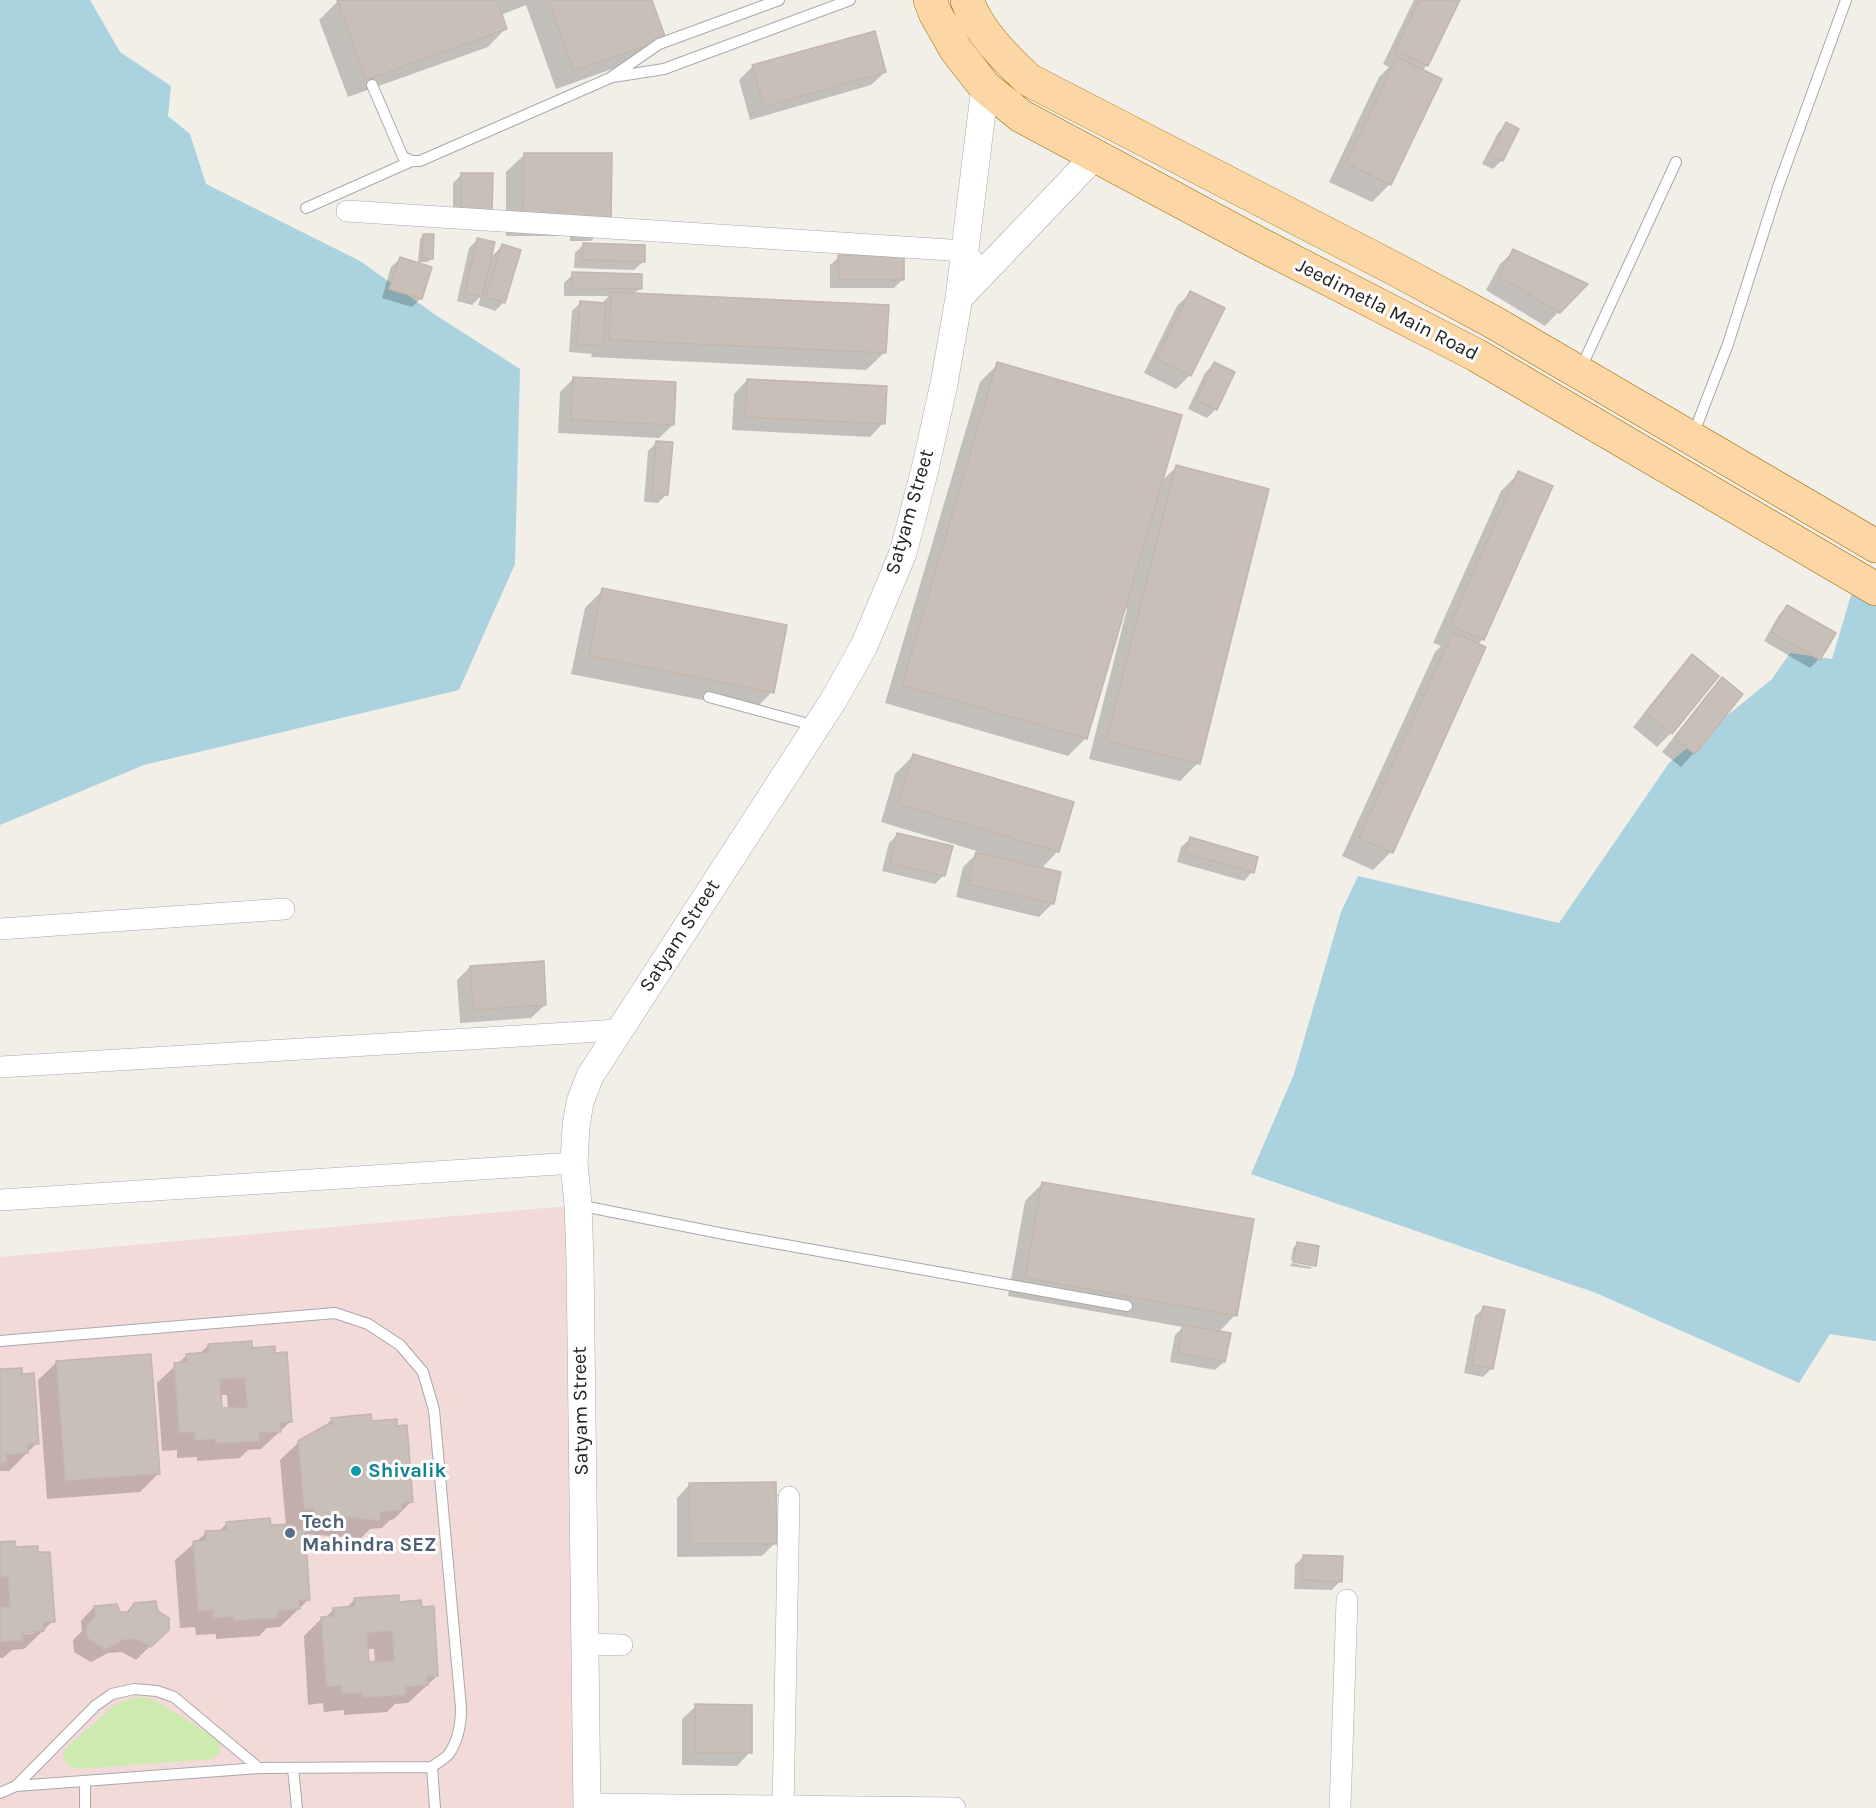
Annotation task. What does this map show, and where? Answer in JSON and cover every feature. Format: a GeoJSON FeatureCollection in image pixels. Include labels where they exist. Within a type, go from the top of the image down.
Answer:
{"type":"FeatureCollection","features":[{"type":"Feature","properties":{"kind":"main road","name":"Jeedimetla Main Road"},"geometry":{"type":"LineString","coordinates":[[930,0],[956,50],[985,87],[1021,116],[1094,157],[1476,355],[1876,589]]}},
{"type":"Feature","properties":{"kind":"main road","name":"Jeedimetla Main Road"},"geometry":{"type":"LineString","coordinates":[[967,0],[972,14],[1006,59],[1029,81],[1395,269],[1493,322],[1876,546]]}},
{"type":"Feature","properties":{"kind":"street","name":"Satyam Street"},"geometry":{"type":"LineString","coordinates":[[587,1806],[578,1206],[574,1163],[580,1101],[590,1076],[816,726],[864,646],[903,553],[944,384],[959,298],[985,87]]}},
{"type":"Feature","properties":{"kind":"street"},"geometry":{"type":"LineString","coordinates":[[959,298],[1094,157]]}},
{"type":"Feature","properties":{"kind":"street"},"geometry":{"type":"LineString","coordinates":[[347,211],[965,251],[984,272]]}},
{"type":"Feature","properties":{"kind":"street"},"geometry":{"type":"LineString","coordinates":[[0,929],[284,909]]}},
{"type":"Feature","properties":{"kind":"street"},"geometry":{"type":"LineString","coordinates":[[0,1067],[619,1030]]}},
{"type":"Feature","properties":{"kind":"street"},"geometry":{"type":"LineString","coordinates":[[0,1200],[574,1163]]}},
{"type":"Feature","properties":{"kind":"street"},"geometry":{"type":"LineString","coordinates":[[783,1807],[789,1497]]}},
{"type":"Feature","properties":{"kind":"street"},"geometry":{"type":"LineString","coordinates":[[1340,1808],[1347,1600]]}},
{"type":"Feature","properties":{"kind":"street"},"geometry":{"type":"LineString","coordinates":[[584,1644],[622,1645]]}},
{"type":"Feature","properties":{"kind":"street"},"geometry":{"type":"LineString","coordinates":[[587,1806],[955,1808]]}},
{"type":"Feature","properties":{"kind":"lane"},"geometry":{"type":"LineString","coordinates":[[306,208],[610,78],[659,44],[779,0]]}},
{"type":"Feature","properties":{"kind":"lane"},"geometry":{"type":"LineString","coordinates":[[610,78],[664,69],[850,0]]}},
{"type":"Feature","properties":{"kind":"lane"},"geometry":{"type":"LineString","coordinates":[[1691,438],[1728,344],[1778,188],[1846,0]]}},
{"type":"Feature","properties":{"kind":"lane"},"geometry":{"type":"LineString","coordinates":[[372,85],[404,157],[412,161]]}},
{"type":"Feature","properties":{"kind":"lane"},"geometry":{"type":"LineString","coordinates":[[1578,372],[1676,162]]}},
{"type":"Feature","properties":{"kind":"lane"},"geometry":{"type":"LineString","coordinates":[[709,697],[816,726]]}},
{"type":"Feature","properties":{"kind":"lane"},"geometry":{"type":"LineString","coordinates":[[578,1206],[1127,1306]]}},
{"type":"Feature","properties":{"kind":"lane"},"geometry":{"type":"LineString","coordinates":[[0,1341],[335,1313],[368,1324],[400,1345],[423,1372],[434,1410],[461,1708],[461,1721],[456,1739],[448,1754],[432,1767],[259,1768],[16,1786],[0,1793]]}},
{"type":"Feature","properties":{"kind":"lane"},"geometry":{"type":"LineString","coordinates":[[16,1786],[95,1706],[112,1694],[134,1689],[157,1691],[174,1697],[259,1768]]}},
{"type":"Feature","properties":{"kind":"lane"},"geometry":{"type":"LineString","coordinates":[[432,1767],[435,1808]]}},
{"type":"Feature","properties":{"kind":"lane"},"geometry":{"type":"LineString","coordinates":[[293,1768],[297,1808]]}},
{"type":"Feature","properties":{"kind":"lane"},"geometry":{"type":"LineString","coordinates":[[85,1781],[86,1808]]}},
{"type":"Feature","properties":{"kind":"shaded area","name":"Tech Mahindra SEZ"},"geometry":{"type":"Polygon","coordinates":[[[578,1205],[580,1808],[0,1808],[0,1257],[578,1205]]]}},
{"type":"Feature","properties":{"kind":"green space"},"geometry":{"type":"Polygon","coordinates":[[[136,1697],[153,1699],[219,1740],[219,1754],[212,1759],[77,1769],[67,1763],[63,1752],[68,1746],[116,1704],[136,1697]]]}},
{"type":"Feature","properties":{"kind":"water"},"geometry":{"type":"Polygon","coordinates":[[[0,0],[90,0],[120,52],[171,86],[168,116],[190,134],[206,184],[360,261],[437,316],[520,369],[515,564],[459,690],[144,765],[0,825],[0,0]]]}},
{"type":"Feature","properties":{"kind":"water"},"geometry":{"type":"Polygon","coordinates":[[[1852,592],[1876,606],[1876,1341],[1830,1334],[1799,1383],[1596,1293],[1251,1174],[1294,1074],[1341,912],[1358,876],[1559,923],[1669,763],[1772,679],[1790,653],[1832,659],[1852,592]]]}},
{"type":"Feature","properties":{"kind":"building"},"geometry":{"type":"Polygon","coordinates":[[[337,0],[497,0],[507,29],[366,80],[337,0]]]}},
{"type":"Feature","properties":{"kind":"building"},"geometry":{"type":"Polygon","coordinates":[[[548,0],[652,0],[666,39],[574,71],[548,0]]]}},
{"type":"Feature","properties":{"kind":"building"},"geometry":{"type":"Polygon","coordinates":[[[1419,0],[1460,0],[1428,66],[1395,51],[1419,0]]]}},
{"type":"Feature","properties":{"kind":"building"},"geometry":{"type":"Polygon","coordinates":[[[875,31],[886,72],[764,107],[752,65],[875,31]]]}},
{"type":"Feature","properties":{"kind":"building"},"geometry":{"type":"Polygon","coordinates":[[[1397,57],[1442,79],[1391,185],[1346,163],[1397,57]]]}},
{"type":"Feature","properties":{"kind":"building"},"geometry":{"type":"Polygon","coordinates":[[[1506,122],[1519,129],[1503,161],[1489,155],[1506,122]]]}},
{"type":"Feature","properties":{"kind":"building"},"geometry":{"type":"Polygon","coordinates":[[[524,153],[612,153],[611,224],[523,219],[524,153]]]}},
{"type":"Feature","properties":{"kind":"building"},"geometry":{"type":"Polygon","coordinates":[[[461,173],[493,173],[492,215],[461,216],[461,173]]]}},
{"type":"Feature","properties":{"kind":"building"},"geometry":{"type":"Polygon","coordinates":[[[423,234],[434,234],[433,259],[422,258],[423,234]]]}},
{"type":"Feature","properties":{"kind":"building"},"geometry":{"type":"Polygon","coordinates":[[[477,238],[495,242],[482,297],[465,293],[477,238]]]}},
{"type":"Feature","properties":{"kind":"building"},"geometry":{"type":"Polygon","coordinates":[[[583,243],[645,245],[645,262],[582,260],[583,243]]]}},
{"type":"Feature","properties":{"kind":"building"},"geometry":{"type":"Polygon","coordinates":[[[502,244],[521,250],[505,303],[486,297],[502,244]]]}},
{"type":"Feature","properties":{"kind":"building"},"geometry":{"type":"Polygon","coordinates":[[[1513,249],[1588,284],[1560,313],[1499,276],[1513,249]]]}},
{"type":"Feature","properties":{"kind":"building"},"geometry":{"type":"Polygon","coordinates":[[[838,255],[904,255],[904,280],[839,280],[838,255]]]}},
{"type":"Feature","properties":{"kind":"building"},"geometry":{"type":"Polygon","coordinates":[[[400,257],[432,267],[422,299],[389,289],[400,257]]]}},
{"type":"Feature","properties":{"kind":"building"},"geometry":{"type":"Polygon","coordinates":[[[572,272],[642,274],[642,289],[572,288],[572,272]]]}},
{"type":"Feature","properties":{"kind":"building"},"geometry":{"type":"Polygon","coordinates":[[[1190,291],[1225,308],[1191,376],[1156,359],[1190,291]]]}},
{"type":"Feature","properties":{"kind":"building"},"geometry":{"type":"Polygon","coordinates":[[[611,292],[889,305],[886,353],[609,340],[611,292]]]}},
{"type":"Feature","properties":{"kind":"building"},"geometry":{"type":"Polygon","coordinates":[[[580,301],[606,303],[603,346],[577,344],[580,301]]]}},
{"type":"Feature","properties":{"kind":"building"},"geometry":{"type":"Polygon","coordinates":[[[997,362],[1182,415],[1087,739],[902,685],[997,362]]]}},
{"type":"Feature","properties":{"kind":"building"},"geometry":{"type":"Polygon","coordinates":[[[1214,362],[1235,372],[1217,410],[1196,400],[1214,362]]]}},
{"type":"Feature","properties":{"kind":"building"},"geometry":{"type":"Polygon","coordinates":[[[573,377],[676,382],[674,425],[571,420],[573,377]]]}},
{"type":"Feature","properties":{"kind":"building"},"geometry":{"type":"Polygon","coordinates":[[[747,379],[887,386],[885,424],[745,417],[747,379]]]}},
{"type":"Feature","properties":{"kind":"building"},"geometry":{"type":"Polygon","coordinates":[[[656,441],[673,442],[668,495],[652,494],[656,441]]]}},
{"type":"Feature","properties":{"kind":"building"},"geometry":{"type":"Polygon","coordinates":[[[1176,465],[1269,489],[1200,764],[1106,741],[1176,465]]]}},
{"type":"Feature","properties":{"kind":"building"},"geometry":{"type":"Polygon","coordinates":[[[1518,471],[1553,486],[1484,640],[1450,625],[1518,471]]]}},
{"type":"Feature","properties":{"kind":"building"},"geometry":{"type":"Polygon","coordinates":[[[602,588],[787,625],[774,693],[589,656],[602,588]]]}},
{"type":"Feature","properties":{"kind":"building"},"geometry":{"type":"Polygon","coordinates":[[[1787,605],[1836,633],[1820,660],[1771,632],[1787,605]]]}},
{"type":"Feature","properties":{"kind":"building"},"geometry":{"type":"Polygon","coordinates":[[[1453,632],[1486,647],[1393,853],[1359,838],[1453,632]]]}},
{"type":"Feature","properties":{"kind":"building"},"geometry":{"type":"Polygon","coordinates":[[[1692,654],[1719,676],[1672,734],[1645,713],[1692,654]]]}},
{"type":"Feature","properties":{"kind":"building"},"geometry":{"type":"Polygon","coordinates":[[[1722,677],[1743,694],[1695,754],[1674,738],[1722,677]]]}},
{"type":"Feature","properties":{"kind":"building"},"geometry":{"type":"Polygon","coordinates":[[[913,754],[1074,802],[1059,852],[898,804],[913,754]]]}},
{"type":"Feature","properties":{"kind":"building"},"geometry":{"type":"Polygon","coordinates":[[[897,833],[953,846],[945,876],[890,863],[897,833]]]}},
{"type":"Feature","properties":{"kind":"building"},"geometry":{"type":"Polygon","coordinates":[[[1190,837],[1258,857],[1254,873],[1185,853],[1190,837]]]}},
{"type":"Feature","properties":{"kind":"building"},"geometry":{"type":"Polygon","coordinates":[[[976,852],[1061,872],[1054,904],[968,884],[976,852]]]}},
{"type":"Feature","properties":{"kind":"building"},"geometry":{"type":"Polygon","coordinates":[[[544,961],[546,1005],[473,1010],[470,966],[544,961]]]}},
{"type":"Feature","properties":{"kind":"building"},"geometry":{"type":"Polygon","coordinates":[[[1042,1182],[1254,1219],[1237,1316],[1025,1278],[1042,1182]]]}},
{"type":"Feature","properties":{"kind":"building"},"geometry":{"type":"Polygon","coordinates":[[[1297,1242],[1319,1246],[1316,1266],[1293,1262],[1297,1242]]]}},
{"type":"Feature","properties":{"kind":"building"},"geometry":{"type":"Polygon","coordinates":[[[1483,1306],[1505,1310],[1493,1369],[1472,1365],[1483,1306]]]}},
{"type":"Feature","properties":{"kind":"building"},"geometry":{"type":"Polygon","coordinates":[[[1183,1325],[1231,1333],[1225,1362],[1178,1353],[1183,1325]]]}},
{"type":"Feature","properties":{"kind":"building"},"geometry":{"type":"Polygon","coordinates":[[[252,1341],[252,1348],[275,1346],[275,1353],[287,1352],[292,1422],[280,1423],[281,1432],[259,1433],[260,1441],[215,1444],[215,1439],[195,1441],[194,1432],[179,1433],[174,1363],[187,1362],[186,1354],[208,1352],[208,1344],[252,1341]],[[245,1378],[220,1379],[222,1408],[247,1407],[245,1378]]]}},
{"type":"Feature","properties":{"kind":"building"},"geometry":{"type":"Polygon","coordinates":[[[151,1354],[160,1474],[65,1481],[56,1361],[151,1354]]]}},
{"type":"Feature","properties":{"kind":"building"},"geometry":{"type":"Polygon","coordinates":[[[22,1368],[22,1374],[34,1373],[39,1444],[28,1444],[28,1453],[6,1455],[7,1462],[0,1463],[0,1369],[22,1368]]]}},
{"type":"Feature","properties":{"kind":"building","name":"Shivalik"},"geometry":{"type":"Polygon","coordinates":[[[371,1414],[372,1421],[397,1419],[397,1426],[407,1425],[413,1502],[402,1503],[402,1510],[381,1512],[380,1521],[337,1516],[317,1517],[313,1509],[304,1509],[298,1441],[326,1425],[333,1424],[331,1418],[371,1414]]]}},
{"type":"Feature","properties":{"kind":"building"},"geometry":{"type":"Polygon","coordinates":[[[776,1482],[777,1544],[690,1544],[689,1483],[776,1482]]]}},
{"type":"Feature","properties":{"kind":"building"},"geometry":{"type":"Polygon","coordinates":[[[270,1518],[271,1525],[293,1524],[294,1530],[305,1529],[310,1600],[299,1600],[300,1609],[278,1611],[278,1618],[233,1621],[233,1617],[213,1618],[213,1610],[198,1611],[193,1541],[206,1540],[205,1531],[227,1530],[226,1522],[270,1518]]]}},
{"type":"Feature","properties":{"kind":"building"},"geometry":{"type":"Polygon","coordinates":[[[15,1541],[16,1547],[38,1546],[38,1552],[50,1552],[55,1622],[44,1623],[44,1631],[22,1633],[23,1641],[0,1642],[0,1607],[10,1606],[8,1577],[0,1578],[0,1542],[15,1541]]]}},
{"type":"Feature","properties":{"kind":"building"},"geometry":{"type":"Polygon","coordinates":[[[1303,1555],[1343,1556],[1342,1582],[1302,1580],[1303,1555]]]}},
{"type":"Feature","properties":{"kind":"building"},"geometry":{"type":"Polygon","coordinates":[[[399,1595],[399,1602],[421,1600],[422,1607],[434,1606],[438,1676],[427,1677],[428,1685],[406,1687],[406,1695],[362,1698],[362,1693],[341,1694],[341,1686],[326,1687],[321,1617],[334,1616],[333,1608],[355,1606],[354,1598],[399,1595]],[[392,1631],[367,1633],[369,1662],[394,1661],[392,1631]]]}},
{"type":"Feature","properties":{"kind":"building"},"geometry":{"type":"Polygon","coordinates":[[[156,1601],[158,1611],[169,1618],[169,1630],[151,1647],[136,1639],[123,1640],[106,1650],[87,1638],[86,1626],[95,1616],[94,1606],[117,1604],[120,1612],[129,1612],[134,1603],[156,1601]]]}},
{"type":"Feature","properties":{"kind":"building"},"geometry":{"type":"Polygon","coordinates":[[[695,1704],[752,1705],[752,1753],[695,1753],[695,1704]]]}},
{"type":"Feature","properties":{"kind":"place","name":"Shivalik"},"geometry":{"type":"Point","coordinates":[356,1471]}},
{"type":"Feature","properties":{"kind":"place","name":"Tech Mahindra SEZ"},"geometry":{"type":"Point","coordinates":[290,1533]}}]}
